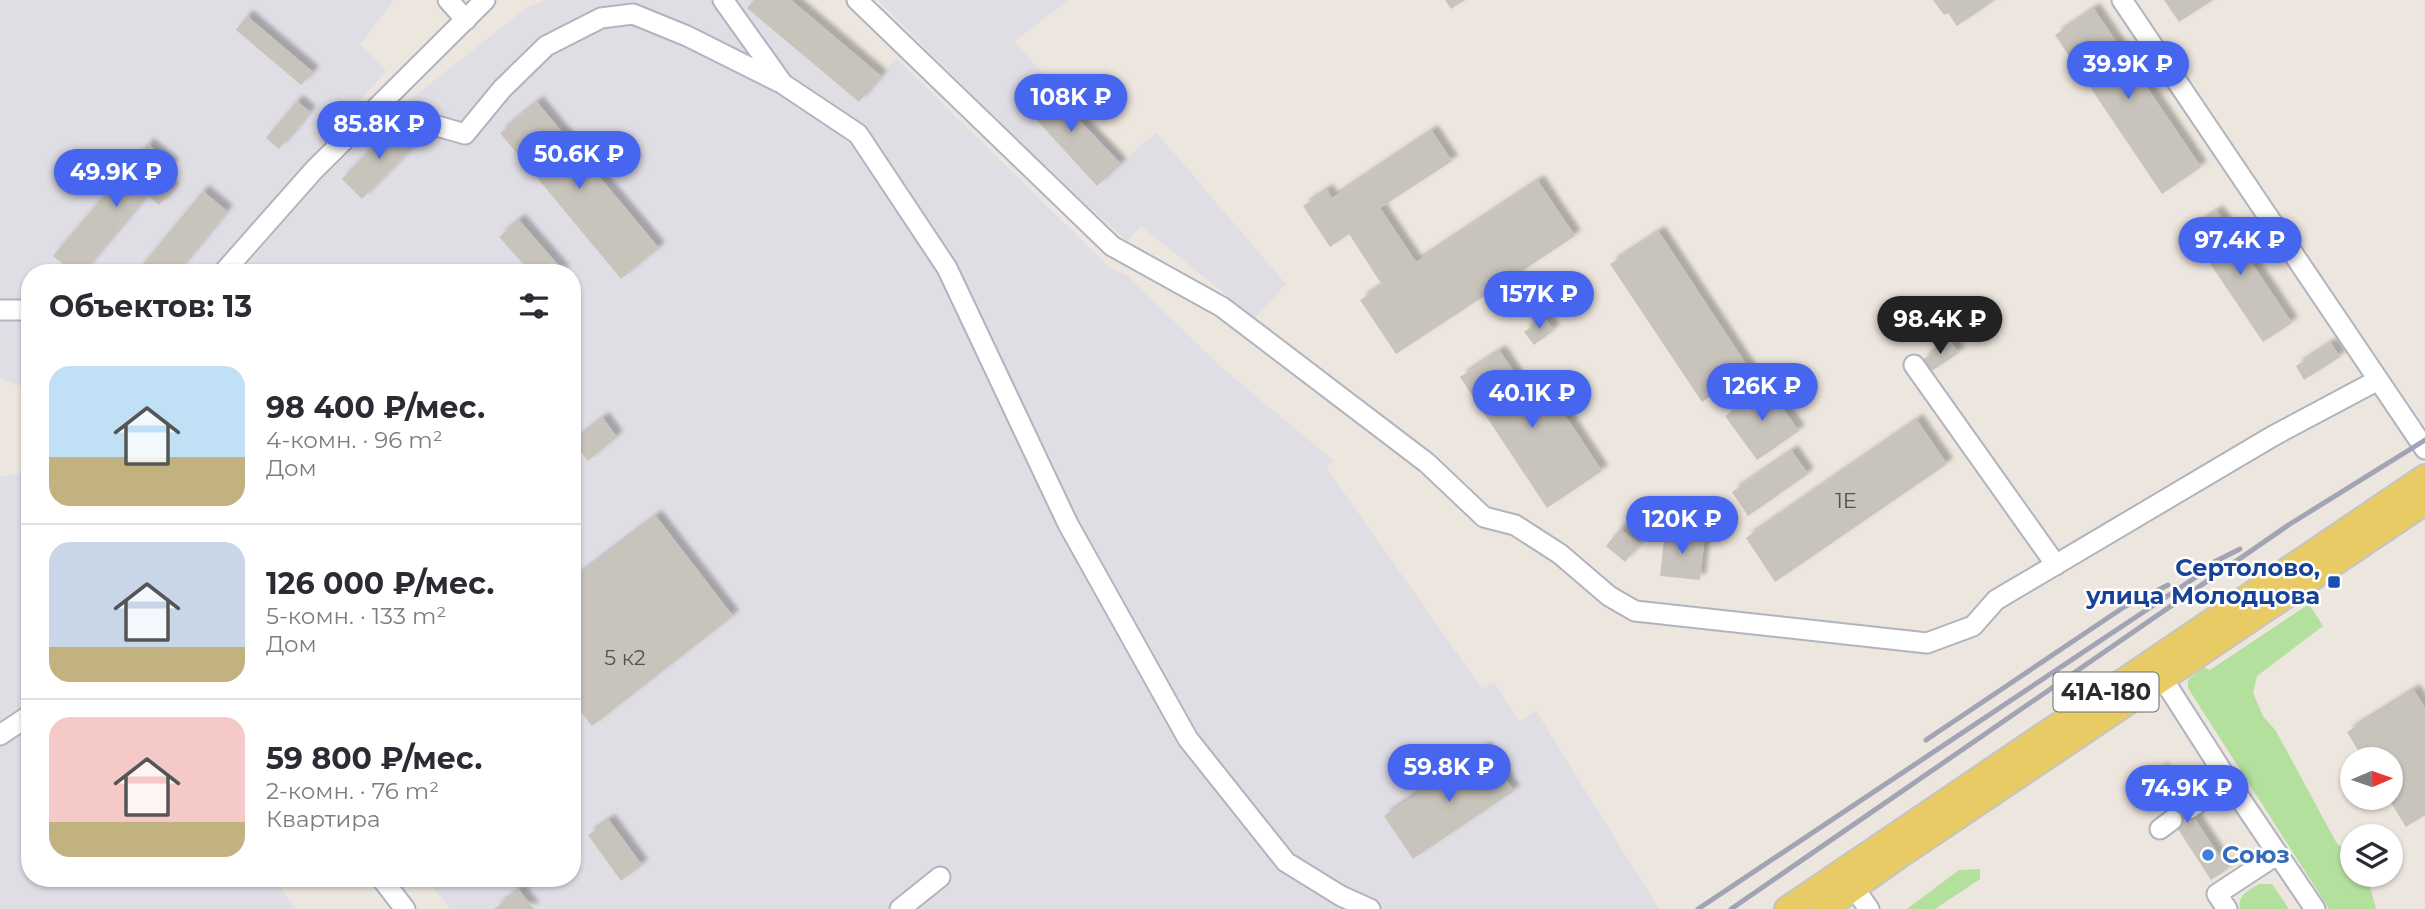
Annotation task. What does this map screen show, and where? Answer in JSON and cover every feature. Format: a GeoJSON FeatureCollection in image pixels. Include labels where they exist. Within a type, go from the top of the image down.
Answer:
{"type":"FeatureCollection","features":[{"type":"Feature","properties":{"kind":"main road","name":"41А-180"},"geometry":{"type":"LineString","coordinates":[[1824,909],[2425,477]]}},
{"type":"Feature","properties":{"kind":"main road","name":"41А-180"},"geometry":{"type":"LineString","coordinates":[[1787,909],[2157,670],[2425,502]]}},
{"type":"Feature","properties":{"kind":"street"},"geometry":{"type":"LineString","coordinates":[[448,0],[466,20]]}},
{"type":"Feature","properties":{"kind":"street"},"geometry":{"type":"LineString","coordinates":[[231,264],[314,170],[485,0]]}},
{"type":"Feature","properties":{"kind":"street"},"geometry":{"type":"LineString","coordinates":[[723,0],[783,85]]}},
{"type":"Feature","properties":{"kind":"street"},"geometry":{"type":"LineString","coordinates":[[857,0],[1112,246],[1222,307],[1427,463],[1484,517],[1515,525],[1560,554],[1609,596],[1635,611],[1927,643],[1973,626],[1996,600],[2273,436],[2378,380]]}},
{"type":"Feature","properties":{"kind":"street"},"geometry":{"type":"LineString","coordinates":[[2122,0],[2425,449]]}},
{"type":"Feature","properties":{"kind":"street"},"geometry":{"type":"LineString","coordinates":[[423,122],[466,134],[502,89],[546,46],[601,18],[633,14],[687,36],[783,85],[858,134],[947,268],[1068,524],[1188,739],[1286,862],[1341,896],[1370,909]]}},
{"type":"Feature","properties":{"kind":"street"},"geometry":{"type":"LineString","coordinates":[[0,310],[21,310]]}},
{"type":"Feature","properties":{"kind":"street"},"geometry":{"type":"LineString","coordinates":[[1914,365],[2056,565]]}},
{"type":"Feature","properties":{"kind":"street"},"geometry":{"type":"LineString","coordinates":[[2157,670],[2315,909]]}},
{"type":"Feature","properties":{"kind":"street"},"geometry":{"type":"LineString","coordinates":[[0,735],[21,721]]}},
{"type":"Feature","properties":{"kind":"street"},"geometry":{"type":"LineString","coordinates":[[2189,809],[2229,782]]}},
{"type":"Feature","properties":{"kind":"street"},"geometry":{"type":"LineString","coordinates":[[2227,909],[2217,894],[2278,854]]}},
{"type":"Feature","properties":{"kind":"street"},"geometry":{"type":"LineString","coordinates":[[900,909],[940,877]]}},
{"type":"Feature","properties":{"kind":"street"},"geometry":{"type":"LineString","coordinates":[[389,887],[405,909]]}},
{"type":"Feature","properties":{"kind":"street"},"geometry":{"type":"LineString","coordinates":[[1854,888],[1869,909]]}},
{"type":"Feature","properties":{"kind":"shaded area"},"geometry":{"type":"Polygon","coordinates":[[[0,0],[394,0],[360,44],[386,71],[218,264],[21,264],[21,386],[0,378],[0,0]]]}},
{"type":"Feature","properties":{"kind":"shaded area"},"geometry":{"type":"Polygon","coordinates":[[[545,0],[791,0],[880,76],[896,58],[1111,269],[1127,275],[1221,367],[1334,461],[1326,467],[1482,689],[1494,682],[1519,721],[1536,711],[1659,909],[450,909],[433,887],[581,887],[581,264],[248,264],[313,188],[381,122],[528,7],[545,0]]]}},
{"type":"Feature","properties":{"kind":"shaded area"},"geometry":{"type":"Polygon","coordinates":[[[878,0],[1068,0],[1014,42],[1125,160],[1156,132],[1286,284],[1255,318],[1141,226],[1127,241],[1036,159],[878,0]]]}},
{"type":"Feature","properties":{"kind":"shaded area"},"geometry":{"type":"Polygon","coordinates":[[[21,473],[21,887],[279,887],[297,909],[0,909],[0,477],[21,473]]]}},
{"type":"Feature","properties":{"kind":"green space"},"geometry":{"type":"Polygon","coordinates":[[[2309,604],[2323,626],[2257,676],[2253,693],[2263,716],[2276,731],[2340,846],[2340,887],[2370,887],[2376,909],[2329,909],[2188,688],[2188,680],[2203,667],[2210,670],[2309,604]]]}},
{"type":"Feature","properties":{"kind":"green space"},"geometry":{"type":"Polygon","coordinates":[[[1980,869],[1980,879],[1935,909],[1907,909],[1959,870],[1980,869]]]}},
{"type":"Feature","properties":{"kind":"green space"},"geometry":{"type":"Polygon","coordinates":[[[2259,884],[2272,884],[2289,909],[2240,909],[2242,897],[2259,884]]]}},
{"type":"Feature","properties":{"kind":"building"},"geometry":{"type":"Polygon","coordinates":[[[754,0],[791,0],[881,76],[859,102],[747,8],[754,0]]]}},
{"type":"Feature","properties":{"kind":"building"},"geometry":{"type":"Polygon","coordinates":[[[1445,0],[1465,0],[1451,9],[1445,0]]]}},
{"type":"Feature","properties":{"kind":"building"},"geometry":{"type":"Polygon","coordinates":[[[1933,0],[1995,0],[1957,26],[1948,13],[1944,15],[1933,0]]]}},
{"type":"Feature","properties":{"kind":"building"},"geometry":{"type":"Polygon","coordinates":[[[2164,0],[2213,0],[2179,22],[2164,0]]]}},
{"type":"Feature","properties":{"kind":"building"},"geometry":{"type":"Polygon","coordinates":[[[2094,9],[2201,167],[2162,194],[2055,35],[2094,9]]]}},
{"type":"Feature","properties":{"kind":"building"},"geometry":{"type":"Polygon","coordinates":[[[247,16],[313,72],[301,85],[236,30],[247,16]]]}},
{"type":"Feature","properties":{"kind":"building"},"geometry":{"type":"Polygon","coordinates":[[[1043,82],[1121,164],[1097,186],[1021,103],[1043,82]]]}},
{"type":"Feature","properties":{"kind":"building"},"geometry":{"type":"Polygon","coordinates":[[[297,101],[310,112],[279,149],[266,138],[297,101]]]}},
{"type":"Feature","properties":{"kind":"building"},"geometry":{"type":"Polygon","coordinates":[[[537,102],[659,248],[621,279],[500,133],[537,102]]]}},
{"type":"Feature","properties":{"kind":"building"},"geometry":{"type":"Polygon","coordinates":[[[395,124],[416,144],[362,199],[342,179],[395,124]]]}},
{"type":"Feature","properties":{"kind":"building"},"geometry":{"type":"Polygon","coordinates":[[[1432,131],[1452,161],[1380,208],[1416,262],[1538,181],[1575,236],[1396,354],[1360,300],[1382,285],[1349,234],[1330,247],[1303,206],[1327,190],[1332,198],[1432,131]]]}},
{"type":"Feature","properties":{"kind":"building"},"geometry":{"type":"Polygon","coordinates":[[[148,144],[173,165],[161,179],[173,189],[159,205],[147,195],[90,264],[63,264],[53,256],[148,144]]]}},
{"type":"Feature","properties":{"kind":"building"},"geometry":{"type":"Polygon","coordinates":[[[203,191],[227,211],[183,264],[143,264],[203,191]]]}},
{"type":"Feature","properties":{"kind":"building"},"geometry":{"type":"Polygon","coordinates":[[[2217,211],[2292,323],[2263,342],[2188,231],[2217,211]]]}},
{"type":"Feature","properties":{"kind":"building"},"geometry":{"type":"Polygon","coordinates":[[[519,220],[557,264],[523,264],[499,237],[519,220]]]}},
{"type":"Feature","properties":{"kind":"building"},"geometry":{"type":"Polygon","coordinates":[[[1659,232],[1750,370],[1702,402],[1610,264],[1659,232]]]}},
{"type":"Feature","properties":{"kind":"building"},"geometry":{"type":"Polygon","coordinates":[[[1544,317],[1554,330],[1534,345],[1524,332],[1544,317]]]}},
{"type":"Feature","properties":{"kind":"building"},"geometry":{"type":"Polygon","coordinates":[[[1950,341],[1959,353],[1930,372],[1922,360],[1950,341]]]}},
{"type":"Feature","properties":{"kind":"building"},"geometry":{"type":"Polygon","coordinates":[[[2331,343],[2340,357],[2304,380],[2296,366],[2331,343]]]}},
{"type":"Feature","properties":{"kind":"building"},"geometry":{"type":"Polygon","coordinates":[[[1500,351],[1531,398],[1547,388],[1602,471],[1547,508],[1460,377],[1500,351]]]}},
{"type":"Feature","properties":{"kind":"building"},"geometry":{"type":"Polygon","coordinates":[[[1767,386],[1799,431],[1757,460],[1725,416],[1767,386]]]}},
{"type":"Feature","properties":{"kind":"building"},"geometry":{"type":"Polygon","coordinates":[[[603,418],[617,437],[588,461],[581,452],[581,436],[603,418]]]}},
{"type":"Feature","properties":{"kind":"building"},"geometry":{"type":"Polygon","coordinates":[[[1917,420],[1947,464],[1775,582],[1746,538],[1917,420]]]}},
{"type":"Feature","properties":{"kind":"building"},"geometry":{"type":"Polygon","coordinates":[[[1792,451],[1808,474],[1748,516],[1732,492],[1792,451]]]}},
{"type":"Feature","properties":{"kind":"building"},"geometry":{"type":"Polygon","coordinates":[[[656,516],[733,616],[592,726],[581,712],[581,573],[656,516]]]}},
{"type":"Feature","properties":{"kind":"building"},"geometry":{"type":"Polygon","coordinates":[[[1620,529],[1640,544],[1625,562],[1606,546],[1620,529]]]}},
{"type":"Feature","properties":{"kind":"building"},"geometry":{"type":"Polygon","coordinates":[[[1665,531],[1705,536],[1700,580],[1660,576],[1665,531]]]}},
{"type":"Feature","properties":{"kind":"building"},"geometry":{"type":"Polygon","coordinates":[[[2414,690],[2425,708],[2425,815],[2406,827],[2395,810],[2403,810],[2403,747],[2356,747],[2347,732],[2414,690]]]}},
{"type":"Feature","properties":{"kind":"building"},"geometry":{"type":"Polygon","coordinates":[[[1485,748],[1514,791],[1413,859],[1384,816],[1485,748]]]}},
{"type":"Feature","properties":{"kind":"building"},"geometry":{"type":"Polygon","coordinates":[[[2162,769],[2228,869],[2211,880],[2146,780],[2162,769]]]}},
{"type":"Feature","properties":{"kind":"building"},"geometry":{"type":"Polygon","coordinates":[[[609,820],[642,865],[621,881],[588,835],[609,820]]]}},
{"type":"Feature","properties":{"kind":"building"},"geometry":{"type":"Polygon","coordinates":[[[519,890],[534,909],[494,909],[519,890]]]}},
{"type":"Feature","properties":{"kind":"railway"},"geometry":{"type":"LineString","coordinates":[[1731,909],[2290,524],[2425,440]]}},
{"type":"Feature","properties":{"kind":"railway"},"geometry":{"type":"LineString","coordinates":[[2196,571],[2240,549]]}},
{"type":"Feature","properties":{"kind":"railway"},"geometry":{"type":"LineString","coordinates":[[1698,909],[2205,571]]}},
{"type":"Feature","properties":{"kind":"railway"},"geometry":{"type":"LineString","coordinates":[[1926,740],[2124,607],[2168,585]]}},
{"type":"Feature","properties":{"kind":"place","name":"Сертолово, улица Молодцова"},"geometry":{"type":"Point","coordinates":[2334,582]}},
{"type":"Feature","properties":{"kind":"place","name":"Союз"},"geometry":{"type":"Point","coordinates":[2208,855]}}]}
